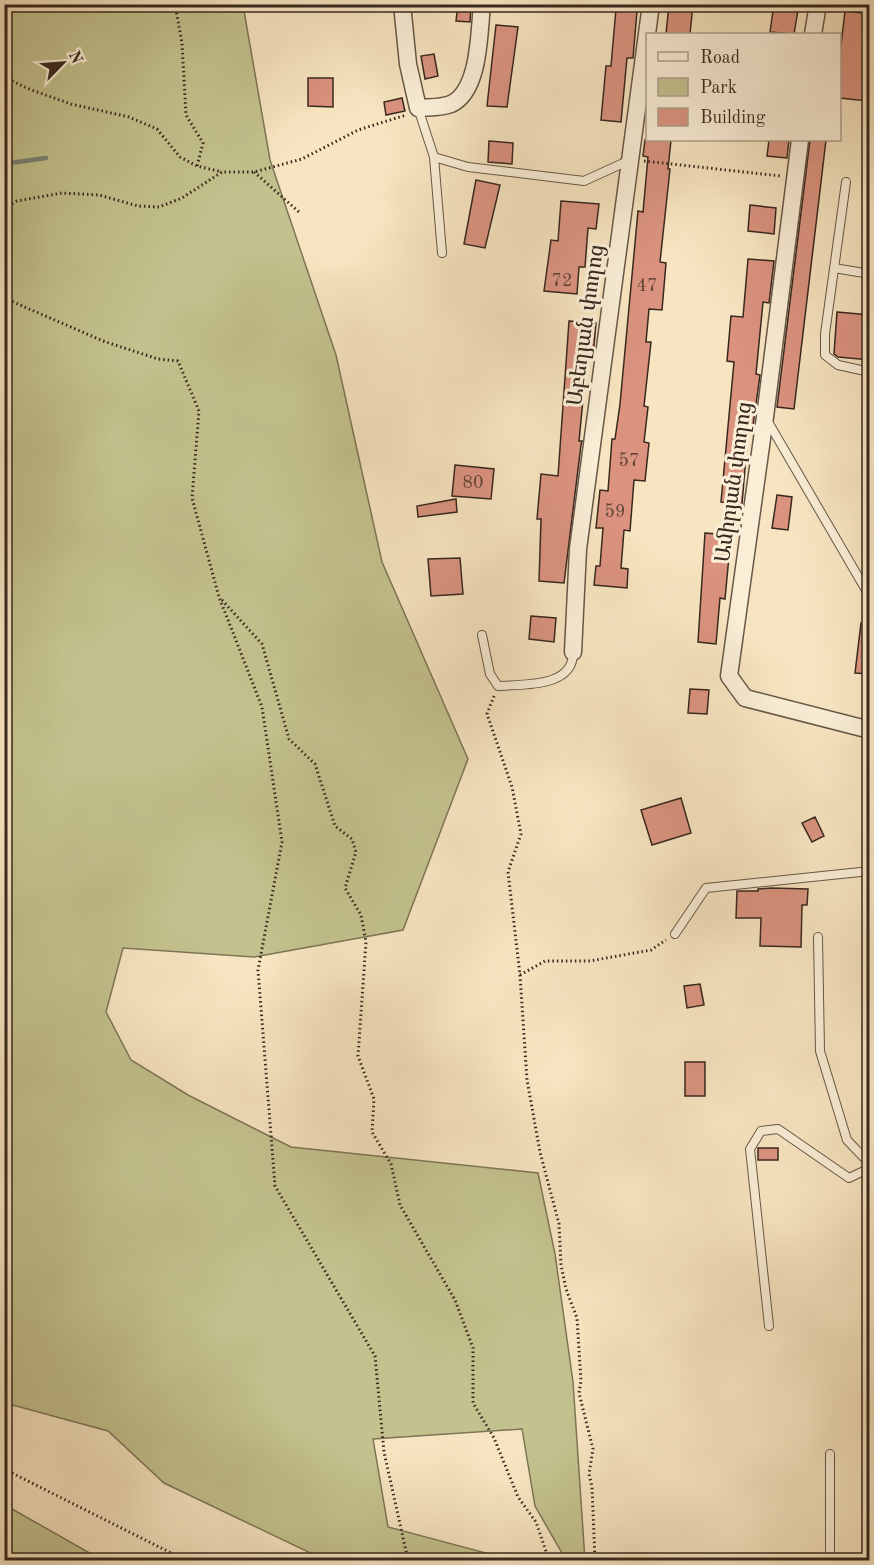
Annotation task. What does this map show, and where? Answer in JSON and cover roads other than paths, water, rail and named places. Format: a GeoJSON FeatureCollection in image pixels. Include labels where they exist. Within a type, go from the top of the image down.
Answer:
{"type":"FeatureCollection","features":[{"type":"Feature","properties":{"kind":"street"},"geometry":{"type":"LineString","coordinates":[[402,4],[408,64],[418,108],[453,103],[468,89],[478,48],[482,4]]}},
{"type":"Feature","properties":{"kind":"street","name":"Աբեղյան փողոց"},"geometry":{"type":"LineString","coordinates":[[647,33],[651,4]]}},
{"type":"Feature","properties":{"kind":"street"},"geometry":{"type":"LineString","coordinates":[[813,33],[818,4]]}},
{"type":"Feature","properties":{"kind":"street","name":"Աբեղյան փողոց"},"geometry":{"type":"LineString","coordinates":[[573,652],[578,549],[646,41]]}},
{"type":"Feature","properties":{"kind":"street","name":"Ամիրյան փողոց"},"geometry":{"type":"LineString","coordinates":[[800,141],[729,676],[746,698],[870,730]]}},
{"type":"Feature","properties":{"kind":"lane"},"geometry":{"type":"LineString","coordinates":[[418,108],[434,157],[441,253]]}},
{"type":"Feature","properties":{"kind":"lane"},"geometry":{"type":"LineString","coordinates":[[434,157],[468,167],[584,181],[630,160]]}},
{"type":"Feature","properties":{"kind":"lane"},"geometry":{"type":"LineString","coordinates":[[846,182],[825,334],[825,355],[838,365],[870,372]]}},
{"type":"Feature","properties":{"kind":"lane"},"geometry":{"type":"LineString","coordinates":[[834,268],[870,274]]}},
{"type":"Feature","properties":{"kind":"lane"},"geometry":{"type":"LineString","coordinates":[[765,417],[870,597]]}},
{"type":"Feature","properties":{"kind":"lane"},"geometry":{"type":"LineString","coordinates":[[482,635],[490,674],[498,686],[550,681],[564,675],[573,663],[573,652]]}},
{"type":"Feature","properties":{"kind":"lane"},"geometry":{"type":"LineString","coordinates":[[675,934],[706,888],[870,871]]}},
{"type":"Feature","properties":{"kind":"lane"},"geometry":{"type":"LineString","coordinates":[[769,1326],[750,1149],[761,1131],[778,1130],[849,1178],[870,1166],[847,1140],[820,1052],[819,937]]}},
{"type":"Feature","properties":{"kind":"lane"},"geometry":{"type":"LineString","coordinates":[[830,1455],[830,1560]]}},
{"type":"Feature","properties":{"kind":"waterway"},"geometry":{"type":"LineString","coordinates":[[4,171],[10,163],[46,158]]}}]}
